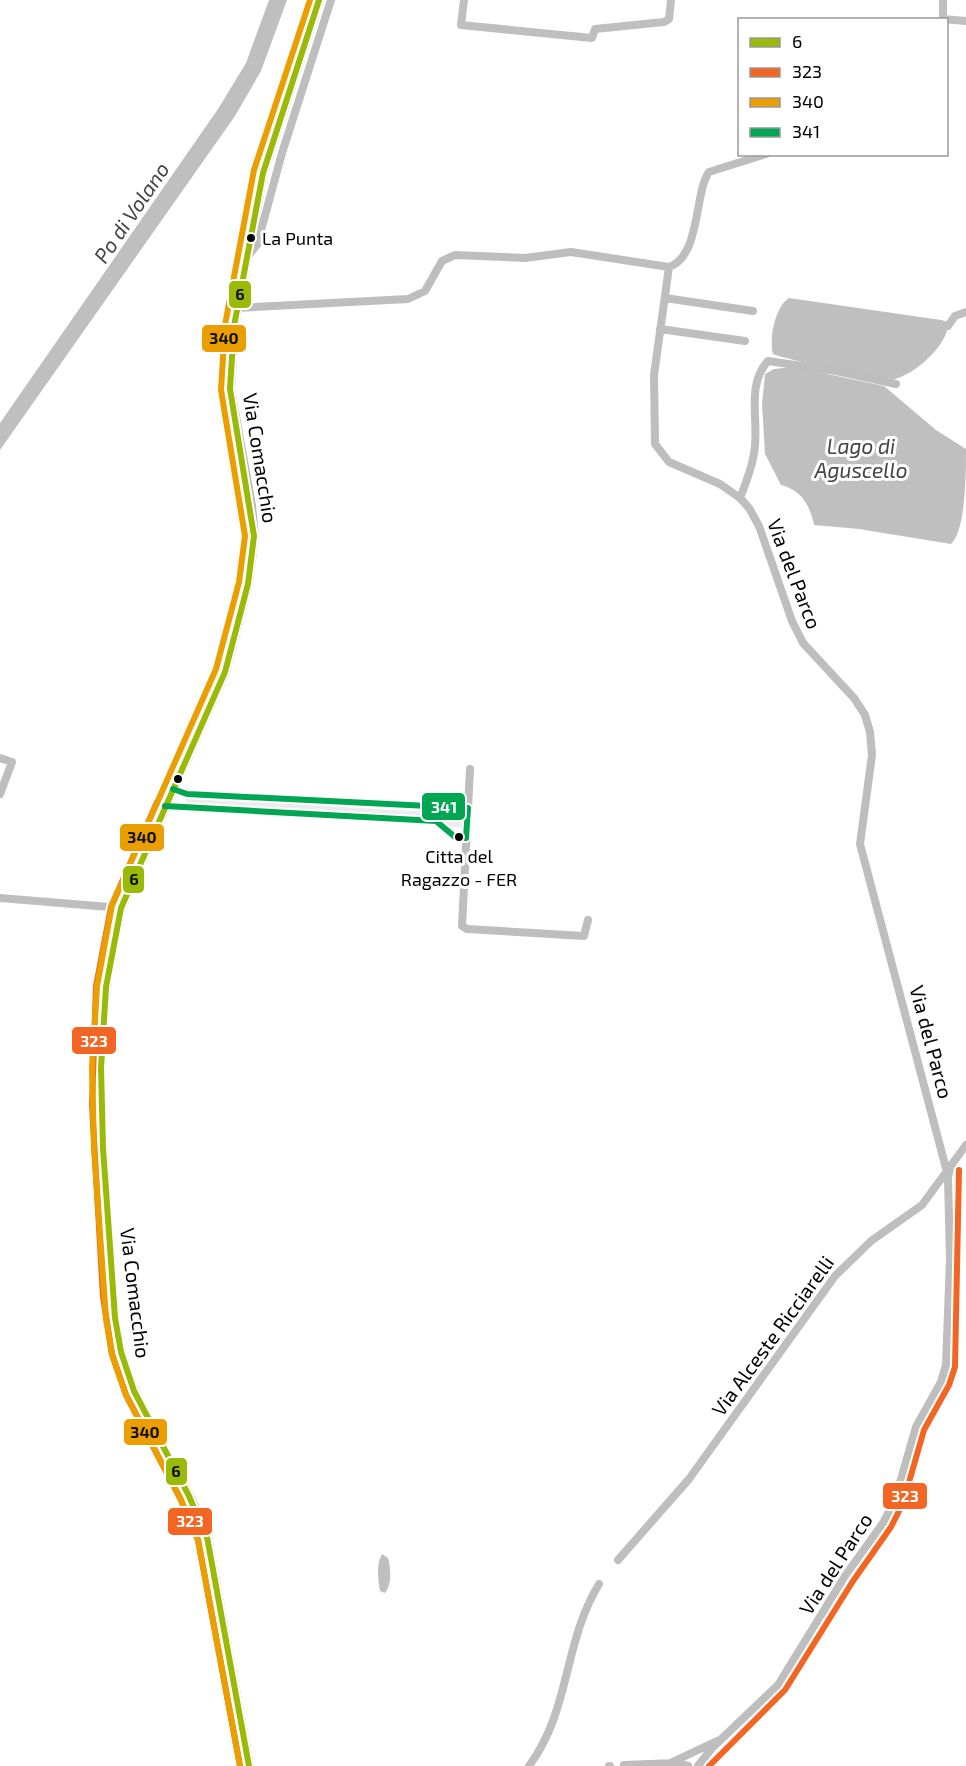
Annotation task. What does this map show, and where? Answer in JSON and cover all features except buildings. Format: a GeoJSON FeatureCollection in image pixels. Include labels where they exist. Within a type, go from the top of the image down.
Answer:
{"type":"FeatureCollection","features":[{"type":"Feature","properties":{"kind":"main road","name":"Via Comacchio"},"geometry":{"type":"LineString","coordinates":[[249,1766],[207,1537],[198,1514],[141,1408],[126,1369],[117,1334],[111,1280],[99,1081],[106,997],[121,908],[225,672],[252,567],[254,536],[252,506],[230,389],[231,351],[246,257],[269,151],[319,0]]}},
{"type":"Feature","properties":{"kind":"street","name":"Via Comacchio"},"geometry":{"type":"LineString","coordinates":[[246,257],[257,245],[282,153],[331,0]]}},
{"type":"Feature","properties":{"kind":"street"},"geometry":{"type":"LineString","coordinates":[[237,308],[408,299],[425,291],[442,261],[455,255],[525,258],[571,252],[669,267],[677,262],[694,232],[709,172],[760,156]]}},
{"type":"Feature","properties":{"kind":"street","name":"Via del Parco"},"geometry":{"type":"LineString","coordinates":[[669,267],[653,392],[654,436],[658,451],[669,462],[720,484],[740,498],[759,526],[792,621],[803,643],[855,698],[869,723],[872,755],[860,844],[949,1170],[949,1325],[946,1365],[941,1382],[916,1427],[892,1506],[879,1529],[832,1596],[784,1676],[768,1696],[724,1737],[698,1766]]}},
{"type":"Feature","properties":{"kind":"street"},"geometry":{"type":"LineString","coordinates":[[665,298],[753,311]]}},
{"type":"Feature","properties":{"kind":"street"},"geometry":{"type":"LineString","coordinates":[[660,329],[745,341]]}},
{"type":"Feature","properties":{"kind":"street"},"geometry":{"type":"LineString","coordinates":[[740,498],[755,451],[757,384],[762,368],[768,361],[836,371],[896,384]]}},
{"type":"Feature","properties":{"kind":"street"},"geometry":{"type":"LineString","coordinates":[[0,759],[12,762],[0,794]]}},
{"type":"Feature","properties":{"kind":"street"},"geometry":{"type":"LineString","coordinates":[[470,769],[461,924],[464,928],[584,936],[588,920]]}},
{"type":"Feature","properties":{"kind":"street"},"geometry":{"type":"LineString","coordinates":[[173,789],[187,794],[468,808]]}},
{"type":"Feature","properties":{"kind":"street"},"geometry":{"type":"LineString","coordinates":[[165,806],[436,821],[455,837],[466,838]]}},
{"type":"Feature","properties":{"kind":"street"},"geometry":{"type":"LineString","coordinates":[[0,898],[121,908]]}},
{"type":"Feature","properties":{"kind":"street","name":"Via Alceste Ricciarelli"},"geometry":{"type":"LineString","coordinates":[[618,1560],[690,1479],[839,1271],[871,1241],[922,1205],[966,1145]]}},
{"type":"Feature","properties":{"kind":"street"},"geometry":{"type":"LineString","coordinates":[[941,1182],[949,1194]]}},
{"type":"Feature","properties":{"kind":"street","name":"Via del Parco"},"geometry":{"type":"LineString","coordinates":[[941,1182],[949,1206]]}},
{"type":"Feature","properties":{"kind":"street"},"geometry":{"type":"LineString","coordinates":[[529,1766],[544,1745],[551,1730],[564,1689],[577,1631],[599,1584]]}},
{"type":"Feature","properties":{"kind":"street"},"geometry":{"type":"LineString","coordinates":[[667,1765],[724,1737]]}},
{"type":"Feature","properties":{"kind":"street"},"geometry":{"type":"LineString","coordinates":[[624,1765],[676,1763],[688,1766]]}},
{"type":"Feature","properties":{"kind":"shaded area"},"geometry":{"type":"Polygon","coordinates":[[[186,798],[462,814],[462,828],[449,826],[438,820],[186,804],[186,798]]]}},
{"type":"Feature","properties":{"kind":"water"},"geometry":{"type":"Polygon","coordinates":[[[269,0],[287,0],[261,71],[235,116],[0,450],[0,423],[218,109],[246,63],[269,0]]]}},
{"type":"Feature","properties":{"kind":"water"},"geometry":{"type":"Polygon","coordinates":[[[789,298],[941,320],[948,322],[947,330],[938,348],[912,371],[895,379],[874,377],[773,354],[774,323],[780,308],[789,298]]]}},
{"type":"Feature","properties":{"kind":"water","name":"Lago di Aguscello"},"geometry":{"type":"Polygon","coordinates":[[[794,367],[884,386],[936,430],[966,449],[965,486],[960,527],[951,544],[859,529],[814,525],[804,499],[788,487],[781,485],[765,454],[762,404],[765,374],[774,369],[794,367]]]}},
{"type":"Feature","properties":{"kind":"water"},"geometry":{"type":"Polygon","coordinates":[[[382,1554],[388,1558],[390,1572],[390,1581],[385,1593],[380,1591],[378,1577],[382,1554]]]}},
{"type":"Feature","properties":{"kind":"waterway"},"geometry":{"type":"LineString","coordinates":[[464,0],[461,25],[592,38],[595,29],[664,22],[669,19],[671,0]]}},
{"type":"Feature","properties":{"kind":"waterway"},"geometry":{"type":"LineString","coordinates":[[943,0],[943,18]]}},
{"type":"Feature","properties":{"kind":"waterway"},"geometry":{"type":"LineString","coordinates":[[948,19],[966,21]]}},
{"type":"Feature","properties":{"kind":"waterway"},"geometry":{"type":"LineString","coordinates":[[948,326],[955,316],[966,312]]}},
{"type":"Feature","properties":{"kind":"transit line","name":"340"},"geometry":{"type":"LineString","coordinates":[[240,1766],[198,1540],[180,1498],[126,1395],[112,1355],[106,1319],[94,1149],[92,1067],[97,986],[112,905],[216,669],[239,582],[245,536],[221,390],[225,325],[254,170],[310,0]]}},
{"type":"Feature","properties":{"kind":"transit line","name":"6"},"geometry":{"type":"LineString","coordinates":[[249,1766],[207,1537],[188,1494],[134,1391],[121,1352],[115,1318],[103,1148],[101,1068],[106,987],[121,908],[225,672],[248,584],[254,536],[230,389],[234,326],[263,173],[319,0]]}},
{"type":"Feature","properties":{"kind":"transit line","name":"341"},"geometry":{"type":"LineString","coordinates":[[165,806],[436,821],[455,837],[466,838],[468,808],[187,794],[173,789]]}},
{"type":"Feature","properties":{"kind":"transit line","name":"323"},"geometry":{"type":"LineString","coordinates":[[157,802],[111,907],[96,986],[92,1105],[103,1297],[112,1354],[126,1395],[180,1498],[198,1540],[240,1766]]}},
{"type":"Feature","properties":{"kind":"transit line","name":"323"},"geometry":{"type":"LineString","coordinates":[[709,1766],[785,1690],[853,1581],[891,1527],[903,1503],[924,1430],[949,1385],[955,1367],[959,1170]]}},
{"type":"Feature","properties":{"kind":"place","name":"La Punta"},"geometry":{"type":"Point","coordinates":[251,238]}},
{"type":"Feature","properties":{"kind":"place","name":"Citta del Ragazzo - FER"},"geometry":{"type":"Point","coordinates":[459,837]}},
{"type":"Feature","properties":{"kind":"water label","name":"Po di Volano"},"geometry":{"type":"Point","coordinates":[132,213]}}]}
